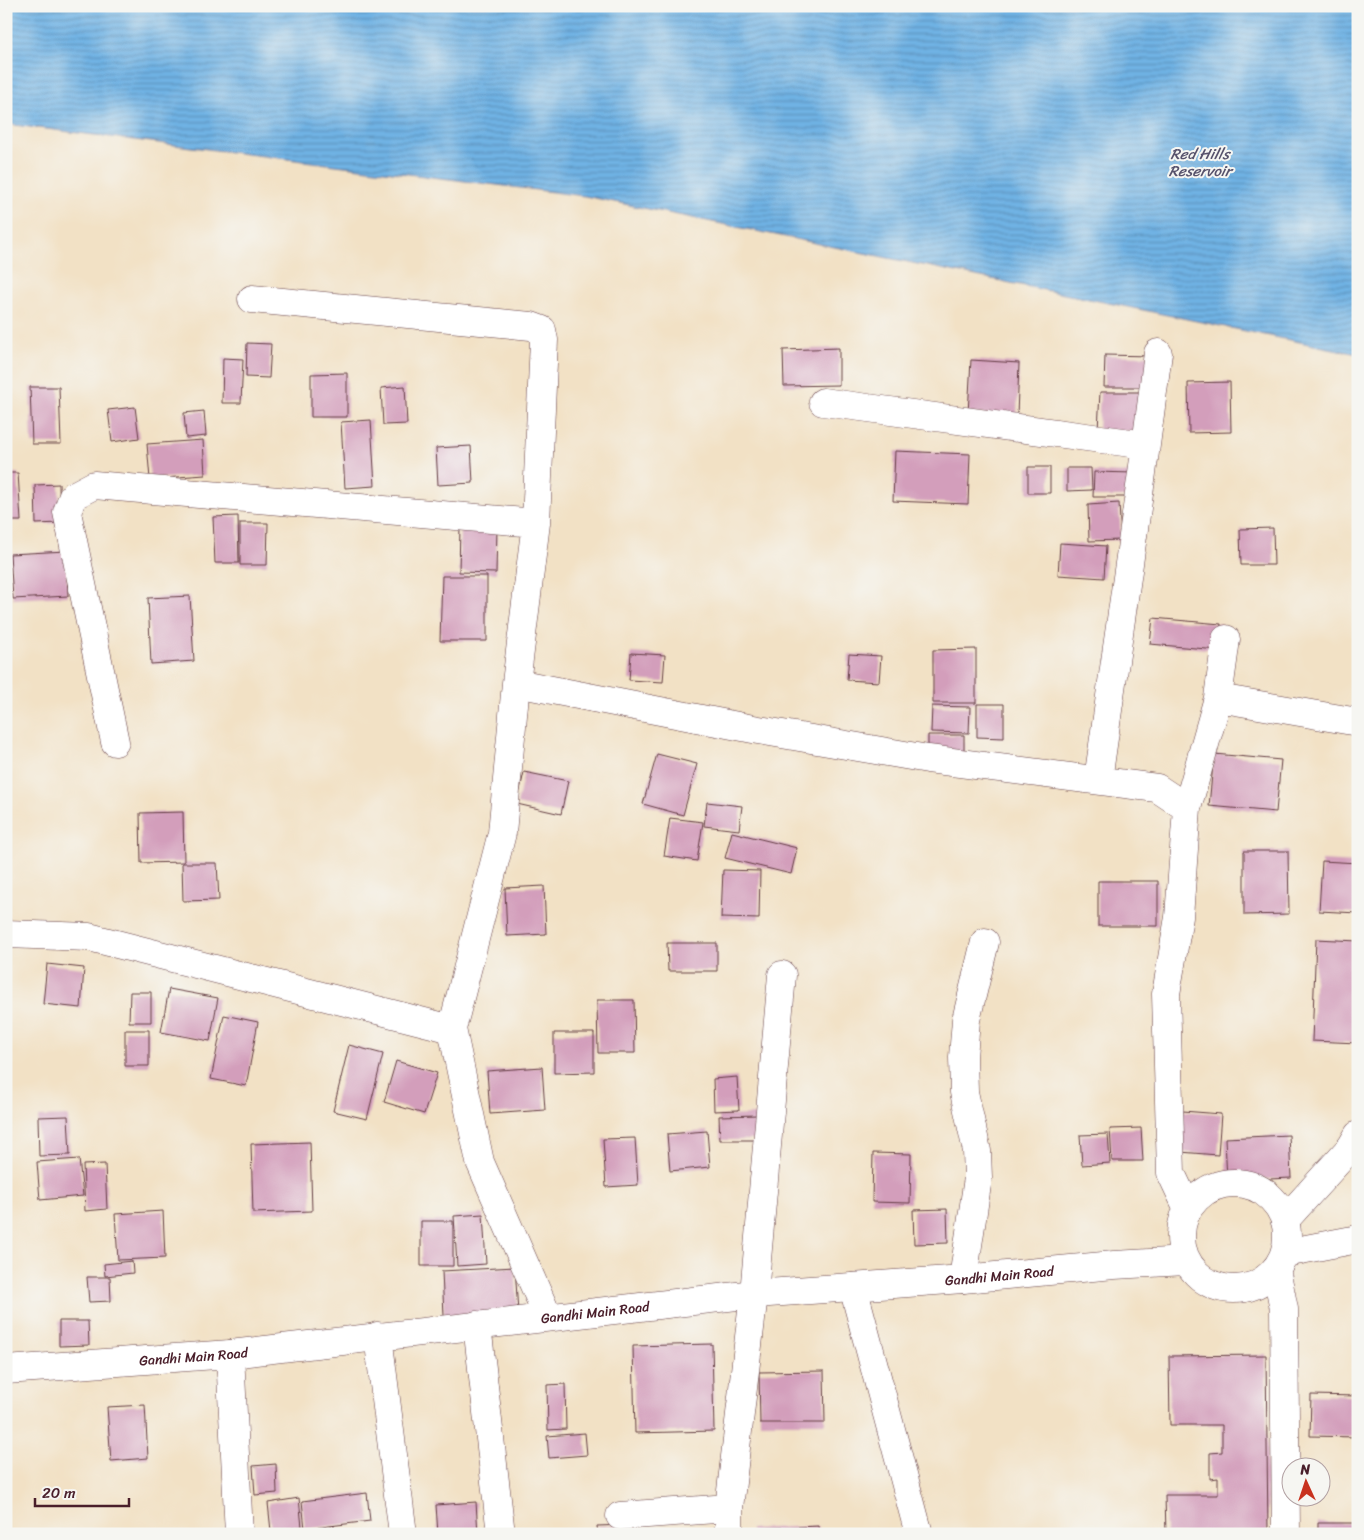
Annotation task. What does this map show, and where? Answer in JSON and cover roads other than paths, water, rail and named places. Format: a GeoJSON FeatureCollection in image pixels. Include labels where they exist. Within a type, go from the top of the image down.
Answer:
{"type":"FeatureCollection","features":[{"type":"Feature","properties":{"kind":"street"},"geometry":{"type":"LineString","coordinates":[[252,299],[531,326],[542,330],[544,340],[536,523],[516,683],[502,833],[452,1029],[480,1162],[548,1317]]}},
{"type":"Feature","properties":{"kind":"street"},"geometry":{"type":"LineString","coordinates":[[1098,780],[1158,353]]}},
{"type":"Feature","properties":{"kind":"street"},"geometry":{"type":"LineString","coordinates":[[823,402],[1146,444]]}},
{"type":"Feature","properties":{"kind":"street"},"geometry":{"type":"LineString","coordinates":[[114,742],[67,512],[73,496],[94,485],[536,523]]}},
{"type":"Feature","properties":{"kind":"street"},"geometry":{"type":"LineString","coordinates":[[1188,1209],[1171,1173],[1166,994],[1179,918],[1186,808],[1218,698],[1226,639]]}},
{"type":"Feature","properties":{"kind":"street"},"geometry":{"type":"LineString","coordinates":[[516,683],[753,729],[909,755],[1156,788],[1186,808]]}},
{"type":"Feature","properties":{"kind":"street"},"geometry":{"type":"LineString","coordinates":[[1218,698],[1358,722]]}},
{"type":"Feature","properties":{"kind":"street"},"geometry":{"type":"LineString","coordinates":[[6,934],[89,937],[452,1029]]}},
{"type":"Feature","properties":{"kind":"street"},"geometry":{"type":"LineString","coordinates":[[963,1279],[978,1178],[977,1151],[964,1092],[963,1057],[966,1020],[985,942]]}},
{"type":"Feature","properties":{"kind":"street"},"geometry":{"type":"LineString","coordinates":[[620,1516],[729,1521],[754,1294],[782,974]]}},
{"type":"Feature","properties":{"kind":"street"},"geometry":{"type":"LineString","coordinates":[[1285,1220],[1358,1136]]}},
{"type":"Feature","properties":{"kind":"street"},"geometry":{"type":"LineString","coordinates":[[1286,1534],[1284,1309],[1280,1261],[1287,1237],[1285,1220],[1276,1205],[1264,1193],[1248,1185],[1232,1183],[1215,1187],[1200,1195],[1188,1209],[1181,1226],[1180,1244],[1186,1261],[1197,1275],[1212,1285],[1230,1290],[1247,1288],[1264,1280],[1280,1261],[1358,1239]]}},
{"type":"Feature","properties":{"kind":"street","name":"Gandhi Main Road"},"geometry":{"type":"LineString","coordinates":[[6,1370],[230,1354],[754,1294],[1186,1261]]}},
{"type":"Feature","properties":{"kind":"street"},"geometry":{"type":"LineString","coordinates":[[852,1287],[919,1534]]}},
{"type":"Feature","properties":{"kind":"street"},"geometry":{"type":"LineString","coordinates":[[477,1325],[500,1534]]}},
{"type":"Feature","properties":{"kind":"street"},"geometry":{"type":"LineString","coordinates":[[378,1336],[403,1534]]}},
{"type":"Feature","properties":{"kind":"street"},"geometry":{"type":"LineString","coordinates":[[230,1354],[239,1534]]}},
{"type":"Feature","properties":{"kind":"water","name":"Red Hills Reservoir"},"geometry":{"type":"Polygon","coordinates":[[[6,6],[1358,6],[1358,354],[585,196],[6,124],[6,6]]]}}]}
